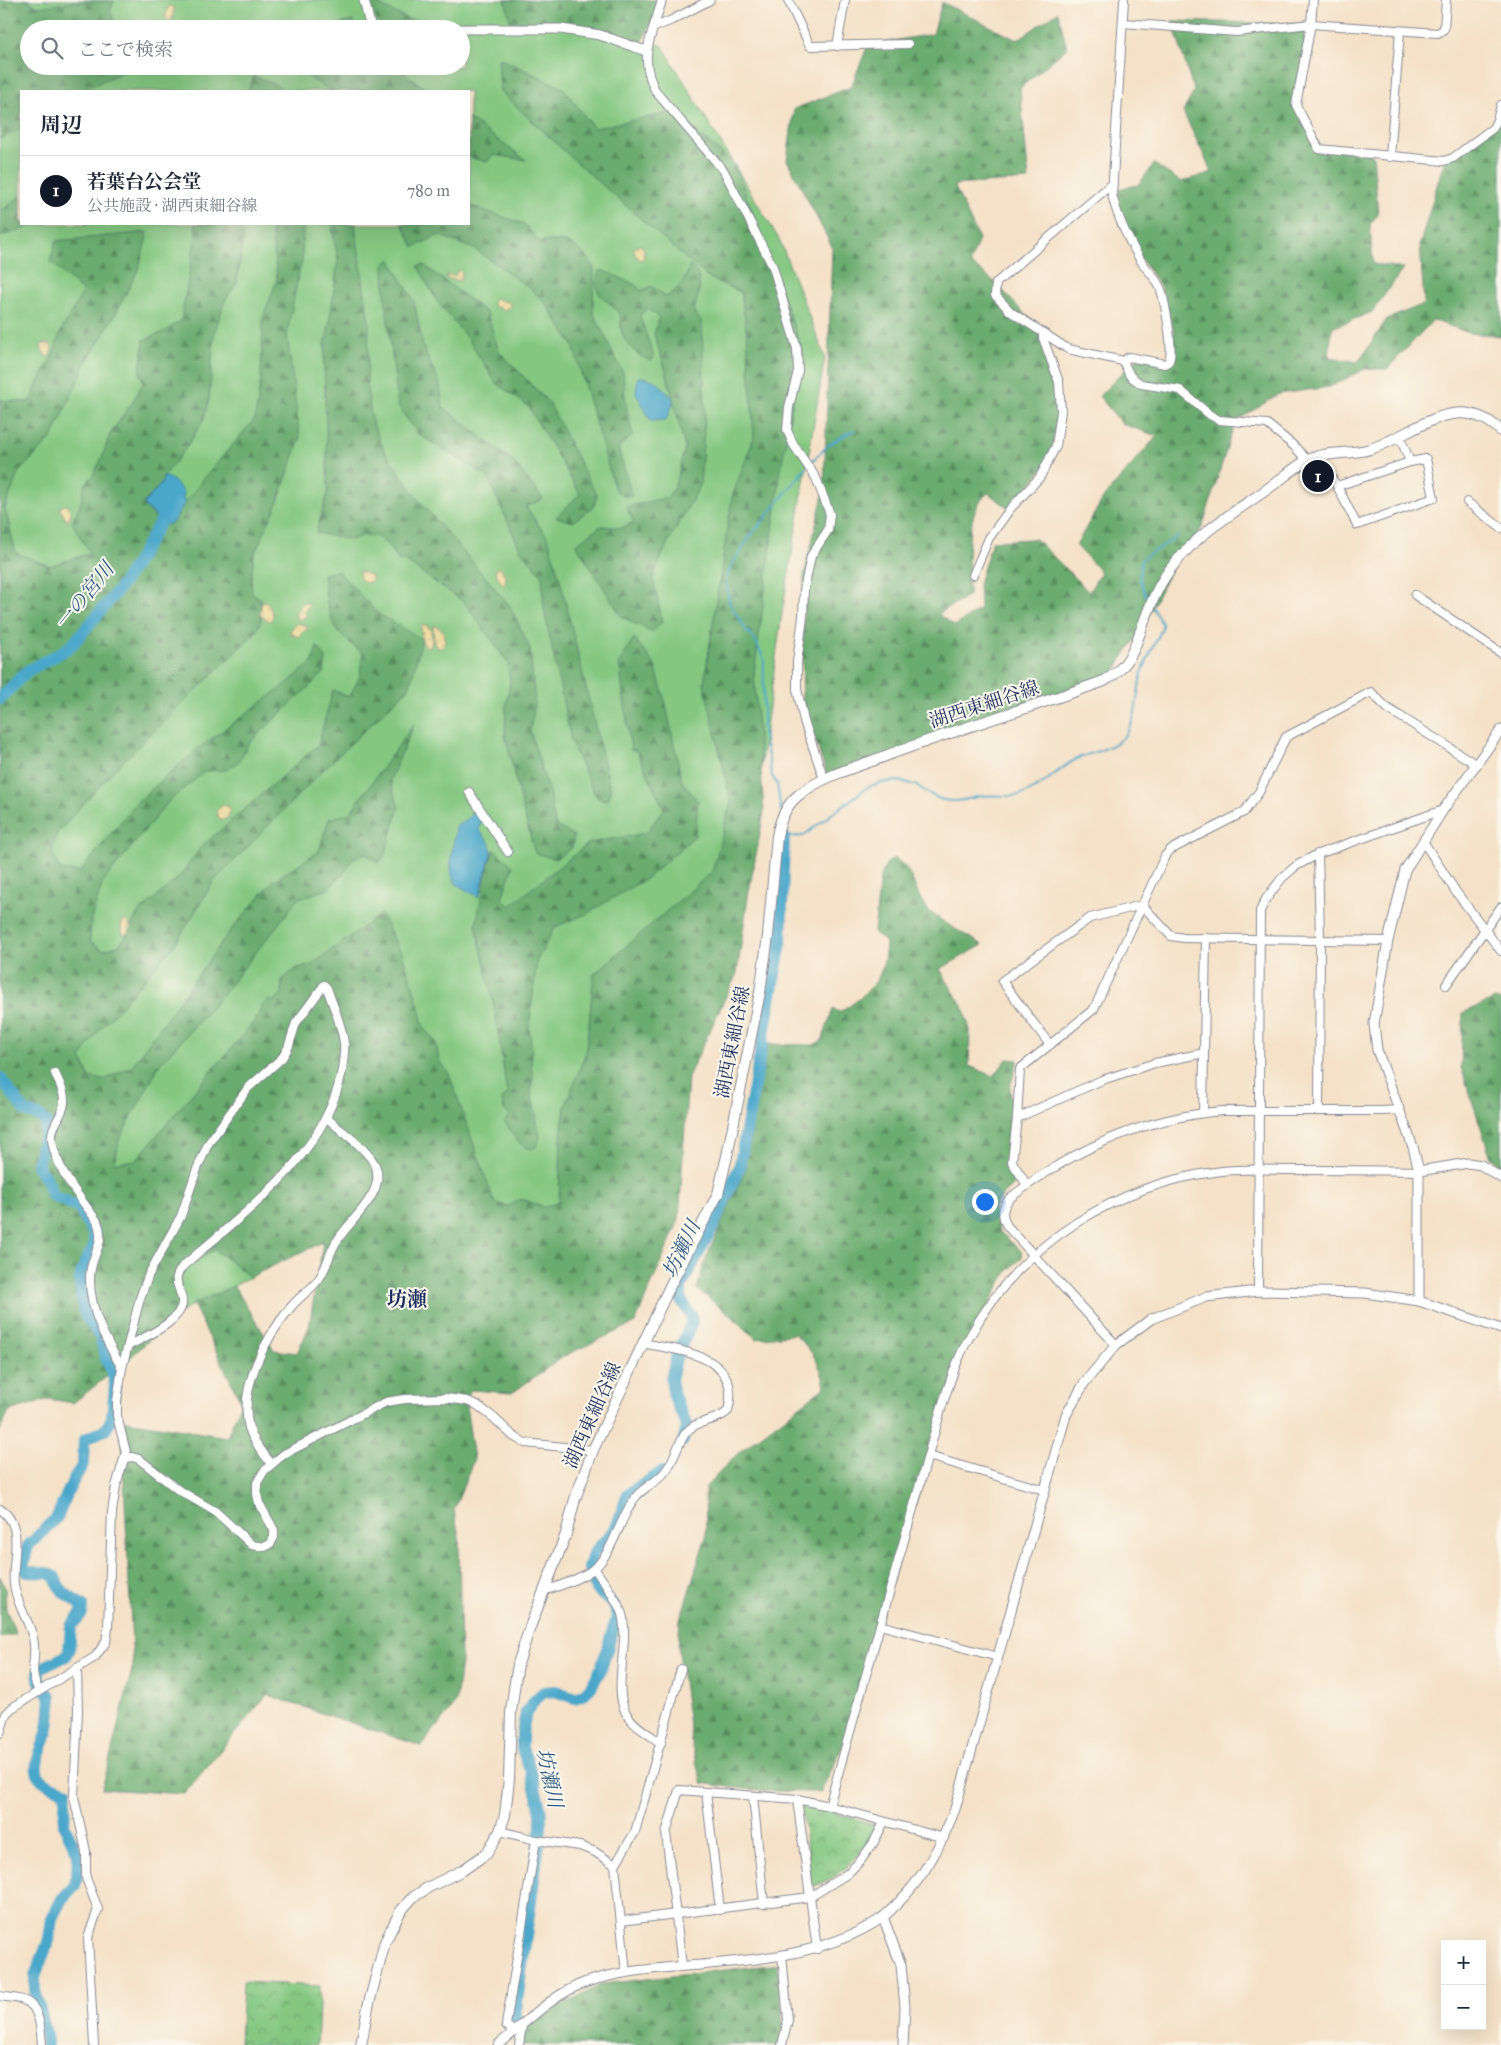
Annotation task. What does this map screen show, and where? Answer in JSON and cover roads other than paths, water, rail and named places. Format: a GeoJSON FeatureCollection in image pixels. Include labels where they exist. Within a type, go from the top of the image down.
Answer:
{"type":"FeatureCollection","features":[{"type":"Feature","properties":{"kind":"main road","name":"湖西東細谷線"},"geometry":{"type":"LineString","coordinates":[[361,2045],[368,2007],[385,1942],[400,1912],[412,1898],[463,1870],[487,1853],[500,1831],[506,1806],[509,1778],[511,1712],[516,1672],[530,1627],[545,1590],[593,1450],[643,1343],[718,1194],[760,992],[768,936],[779,823],[788,805],[824,779],[912,746],[1104,681],[1116,674],[1131,656],[1158,587],[1174,563],[1198,537],[1307,460],[1369,450],[1400,437],[1440,416],[1452,413],[1467,413],[1481,416],[1501,430]]}},
{"type":"Feature","properties":{"kind":"street"},"geometry":{"type":"LineString","coordinates":[[364,0],[369,20]]}},
{"type":"Feature","properties":{"kind":"street"},"geometry":{"type":"LineString","coordinates":[[662,0],[646,51],[646,69],[656,92],[724,171],[773,267],[797,349],[798,371],[789,407],[787,430],[793,444],[816,478],[830,514],[828,530],[811,556],[804,590],[804,617],[797,662],[797,689],[804,720],[824,779]]}},
{"type":"Feature","properties":{"kind":"street"},"geometry":{"type":"LineString","coordinates":[[655,27],[710,0]]}},
{"type":"Feature","properties":{"kind":"street"},"geometry":{"type":"LineString","coordinates":[[788,0],[810,46],[908,44]]}},
{"type":"Feature","properties":{"kind":"street"},"geometry":{"type":"LineString","coordinates":[[837,46],[844,0]]}},
{"type":"Feature","properties":{"kind":"street"},"geometry":{"type":"LineString","coordinates":[[1122,362],[1129,357],[1164,364],[1169,362],[1171,350],[1160,288],[1141,261],[1123,229],[1116,213],[1112,184],[1124,0]]}},
{"type":"Feature","properties":{"kind":"street"},"geometry":{"type":"LineString","coordinates":[[1313,0],[1311,24],[1296,102],[1297,109],[1319,149],[1390,157],[1449,160],[1493,128],[1501,105]]}},
{"type":"Feature","properties":{"kind":"street"},"geometry":{"type":"LineString","coordinates":[[1123,23],[1236,32],[1311,24],[1442,32],[1446,0]]}},
{"type":"Feature","properties":{"kind":"street"},"geometry":{"type":"LineString","coordinates":[[470,29],[561,29],[600,35],[646,51]]}},
{"type":"Feature","properties":{"kind":"street"},"geometry":{"type":"LineString","coordinates":[[1390,157],[1400,30]]}},
{"type":"Feature","properties":{"kind":"street"},"geometry":{"type":"LineString","coordinates":[[1112,184],[996,283],[995,296],[1043,334],[1068,349],[1122,362],[1130,376],[1141,384],[1180,390],[1210,415],[1219,420],[1267,424],[1294,446],[1307,460]]}},
{"type":"Feature","properties":{"kind":"street"},"geometry":{"type":"LineString","coordinates":[[973,575],[989,538],[1010,509],[1040,477],[1056,446],[1061,411],[1059,382],[1042,338],[1043,334]]}},
{"type":"Feature","properties":{"kind":"street"},"geometry":{"type":"LineString","coordinates":[[1400,437],[1410,462]]}},
{"type":"Feature","properties":{"kind":"street"},"geometry":{"type":"LineString","coordinates":[[1312,473],[1325,468],[1337,486],[1357,525],[1434,498],[1426,459],[1410,462],[1337,486]]}},
{"type":"Feature","properties":{"kind":"street"},"geometry":{"type":"LineString","coordinates":[[1467,502],[1501,528]]}},
{"type":"Feature","properties":{"kind":"street"},"geometry":{"type":"LineString","coordinates":[[1416,595],[1501,653]]}},
{"type":"Feature","properties":{"kind":"street"},"geometry":{"type":"LineString","coordinates":[[1027,1185],[1012,1162],[1020,1069],[1094,1008],[1165,856],[1170,850],[1244,812],[1260,792],[1286,737],[1371,692],[1387,708],[1477,765]]}},
{"type":"Feature","properties":{"kind":"street"},"geometry":{"type":"LineString","coordinates":[[1419,1302],[1419,1171],[1413,1147],[1383,1069],[1374,1039],[1374,1024],[1388,940],[1405,870],[1443,810],[1501,730]]}},
{"type":"Feature","properties":{"kind":"street"},"geometry":{"type":"LineString","coordinates":[[469,792],[508,852]]}},
{"type":"Feature","properties":{"kind":"street"},"geometry":{"type":"LineString","coordinates":[[1258,1291],[1260,911],[1266,899],[1282,878],[1296,866],[1318,854],[1443,810]]}},
{"type":"Feature","properties":{"kind":"street"},"geometry":{"type":"LineString","coordinates":[[1424,841],[1456,892],[1501,951]]}},
{"type":"Feature","properties":{"kind":"street"},"geometry":{"type":"LineString","coordinates":[[1318,854],[1320,938],[1319,1110]]}},
{"type":"Feature","properties":{"kind":"street"},"geometry":{"type":"LineString","coordinates":[[1142,905],[1171,936],[1388,940]]}},
{"type":"Feature","properties":{"kind":"street"},"geometry":{"type":"LineString","coordinates":[[1050,1045],[1002,981],[1090,918],[1142,905]]}},
{"type":"Feature","properties":{"kind":"street"},"geometry":{"type":"LineString","coordinates":[[1446,985],[1501,907]]}},
{"type":"Feature","properties":{"kind":"street"},"geometry":{"type":"LineString","coordinates":[[1203,1113],[1206,938]]}},
{"type":"Feature","properties":{"kind":"street"},"geometry":{"type":"LineString","coordinates":[[0,1733],[6,1714],[48,1684],[95,1656],[106,1642],[112,1512],[116,1486],[126,1452],[117,1416],[117,1401],[122,1368],[140,1298],[149,1274],[181,1216],[197,1169],[208,1144],[248,1088],[282,1058],[288,1048],[296,1023],[324,985],[327,988],[344,1044],[339,1084],[326,1117],[307,1148],[283,1176],[258,1202],[179,1270],[176,1284],[182,1300],[178,1314],[152,1334],[128,1346]]}},
{"type":"Feature","properties":{"kind":"street"},"geometry":{"type":"LineString","coordinates":[[1017,1118],[1102,1080],[1155,1063],[1204,1053]]}},
{"type":"Feature","properties":{"kind":"street"},"geometry":{"type":"LineString","coordinates":[[55,1073],[64,1103],[53,1128],[52,1139],[59,1164],[97,1221],[101,1232],[90,1277],[92,1297],[99,1325],[122,1368]]}},
{"type":"Feature","properties":{"kind":"street"},"geometry":{"type":"LineString","coordinates":[[1116,1345],[1007,1226],[1002,1212],[1004,1204],[1010,1198],[1078,1153],[1105,1141],[1157,1123],[1203,1113],[1259,1110],[1382,1112],[1399,1110]]}},
{"type":"Feature","properties":{"kind":"street"},"geometry":{"type":"LineString","coordinates":[[271,1464],[255,1442],[249,1428],[247,1408],[251,1380],[262,1351],[272,1333],[292,1306],[318,1281],[328,1262],[334,1244],[374,1191],[377,1174],[375,1166],[368,1156],[326,1117]]}},
{"type":"Feature","properties":{"kind":"street"},"geometry":{"type":"LineString","coordinates":[[829,1806],[954,1369],[969,1336],[982,1315],[1007,1283],[1033,1256],[1077,1221],[1105,1205],[1136,1192],[1194,1175],[1224,1171],[1258,1170],[1419,1171],[1468,1163],[1481,1165],[1501,1178]]}},
{"type":"Feature","properties":{"kind":"street"},"geometry":{"type":"LineString","coordinates":[[498,2045],[557,1997],[583,1984],[626,1973],[782,1955],[817,1948],[841,1939],[883,1918],[909,1891],[924,1872],[944,1838],[955,1809],[1066,1415],[1085,1382],[1116,1345],[1151,1319],[1206,1297],[1258,1291],[1365,1293],[1419,1302],[1501,1329]]}},
{"type":"Feature","properties":{"kind":"street"},"geometry":{"type":"LineString","coordinates":[[545,1590],[556,1588],[594,1568],[609,1547],[629,1507],[639,1493],[653,1484],[664,1473],[673,1460],[685,1434],[694,1425],[724,1415],[728,1411],[729,1388],[724,1374],[714,1363],[684,1351],[643,1343]]}},
{"type":"Feature","properties":{"kind":"street"},"geometry":{"type":"LineString","coordinates":[[125,1458],[139,1459],[177,1489],[216,1512],[246,1540],[265,1547],[271,1543],[274,1537],[274,1530],[259,1503],[257,1494],[257,1483],[264,1471],[284,1454],[386,1402],[405,1399],[446,1398],[467,1401],[477,1405],[513,1436],[525,1443],[593,1450]]}},
{"type":"Feature","properties":{"kind":"street"},"geometry":{"type":"LineString","coordinates":[[928,1456],[1044,1490]]}},
{"type":"Feature","properties":{"kind":"street"},"geometry":{"type":"LineString","coordinates":[[0,1509],[13,1524],[16,1535],[13,1573],[14,1587],[18,1602],[33,1637],[35,1651],[32,1664],[33,1680],[39,1691]]}},
{"type":"Feature","properties":{"kind":"street"},"geometry":{"type":"LineString","coordinates":[[594,1568],[622,1614],[626,1635],[621,1668],[622,1699],[626,1713],[661,1743]]}},
{"type":"Feature","properties":{"kind":"street"},"geometry":{"type":"LineString","coordinates":[[880,1625],[998,1657]]}},
{"type":"Feature","properties":{"kind":"street"},"geometry":{"type":"LineString","coordinates":[[77,1668],[78,1711],[74,1797],[86,1851],[86,1878],[98,1909],[88,1938],[94,2045]]}},
{"type":"Feature","properties":{"kind":"street"},"geometry":{"type":"LineString","coordinates":[[626,1973],[615,1865],[635,1832],[681,1669]]}},
{"type":"Feature","properties":{"kind":"street"},"geometry":{"type":"LineString","coordinates":[[682,1966],[666,1834],[679,1790],[797,1799],[944,1838]]}},
{"type":"Feature","properties":{"kind":"street"},"geometry":{"type":"LineString","coordinates":[[706,1792],[720,1910]]}},
{"type":"Feature","properties":{"kind":"street"},"geometry":{"type":"LineString","coordinates":[[753,1796],[764,1904]]}},
{"type":"Feature","properties":{"kind":"street"},"geometry":{"type":"LineString","coordinates":[[797,1799],[817,1948]]}},
{"type":"Feature","properties":{"kind":"street"},"geometry":{"type":"LineString","coordinates":[[621,1921],[720,1910],[810,1897],[847,1874],[861,1860],[874,1842],[884,1822]]}},
{"type":"Feature","properties":{"kind":"street"},"geometry":{"type":"LineString","coordinates":[[500,1831],[536,1840],[580,1846],[615,1865]]}},
{"type":"Feature","properties":{"kind":"street"},"geometry":{"type":"LineString","coordinates":[[518,2029],[506,2025],[536,1840]]}},
{"type":"Feature","properties":{"kind":"street"},"geometry":{"type":"LineString","coordinates":[[883,1918],[900,1965],[905,2007],[903,2045]]}},
{"type":"Feature","properties":{"kind":"street"},"geometry":{"type":"LineString","coordinates":[[782,1955],[788,2020],[782,2045]]}},
{"type":"Feature","properties":{"kind":"street"},"geometry":{"type":"LineString","coordinates":[[0,1996],[27,2002],[34,2008],[41,2030],[42,2045]]}},
{"type":"Feature","properties":{"kind":"street"},"geometry":{"type":"LineString","coordinates":[[518,2029],[519,2045]]}},
{"type":"Feature","properties":{"kind":"water"},"geometry":{"type":"Polygon","coordinates":[[[638,377],[654,381],[673,398],[666,420],[651,421],[636,393],[638,377]]]}},
{"type":"Feature","properties":{"kind":"water"},"geometry":{"type":"Polygon","coordinates":[[[164,476],[174,481],[184,493],[183,499],[185,502],[174,521],[168,525],[161,522],[145,507],[144,503],[162,483],[164,476]]]}},
{"type":"Feature","properties":{"kind":"water"},"geometry":{"type":"Polygon","coordinates":[[[476,809],[483,814],[479,830],[489,842],[492,851],[479,897],[458,885],[454,880],[451,865],[456,826],[465,821],[476,809]]]}},
{"type":"Feature","properties":{"kind":"waterway"},"geometry":{"type":"LineString","coordinates":[[809,464],[830,444],[855,430]]}},
{"type":"Feature","properties":{"kind":"waterway"},"geometry":{"type":"LineString","coordinates":[[781,811],[777,784],[772,776],[763,730],[764,660],[756,642],[746,630],[729,602],[726,580],[730,568],[748,539],[806,468]]}},
{"type":"Feature","properties":{"kind":"waterway","name":"一の宮川"},"geometry":{"type":"LineString","coordinates":[[0,699],[27,671],[73,644],[119,589],[160,522]]}},
{"type":"Feature","properties":{"kind":"waterway"},"geometry":{"type":"LineString","coordinates":[[1148,599],[1140,579],[1142,559],[1178,536]]}},
{"type":"Feature","properties":{"kind":"waterway"},"geometry":{"type":"LineString","coordinates":[[784,828],[784,837],[803,836],[866,788],[885,782],[898,781],[911,784],[937,798],[949,801],[987,796],[1020,795],[1037,787],[1073,761],[1116,743],[1125,735],[1132,721],[1143,671],[1162,628],[1162,624],[1153,608]]}},
{"type":"Feature","properties":{"kind":"waterway","name":"坊瀬川"},"geometry":{"type":"LineString","coordinates":[[683,1441],[687,1426],[674,1396],[671,1379],[677,1355],[692,1322],[691,1315],[681,1300],[681,1286],[712,1228],[739,1168],[781,942],[784,837]]}},
{"type":"Feature","properties":{"kind":"waterway","name":"一の宮川"},"geometry":{"type":"LineString","coordinates":[[0,1078],[25,1111],[41,1117],[46,1123],[46,1131],[37,1166],[48,1181],[52,1195],[78,1207],[94,1234],[94,1247],[85,1263],[80,1279],[82,1301],[86,1316],[101,1338],[115,1385],[112,1418],[106,1429],[84,1440],[83,1464],[71,1485],[57,1517],[28,1546],[23,1567],[27,1572],[47,1573],[55,1577],[59,1587],[69,1597],[83,1606],[82,1613],[71,1626],[69,1651],[66,1656],[40,1669],[39,1673],[39,1681],[51,1697],[48,1728],[38,1760],[38,1775],[43,1781],[66,1791],[64,1825],[78,1854],[75,1885],[62,1899],[52,1918],[49,1940],[35,1976],[35,1991],[46,2033],[47,2045]]}},
{"type":"Feature","properties":{"kind":"waterway","name":"坊瀬川"},"geometry":{"type":"LineString","coordinates":[[515,2017],[541,1828],[541,1812],[531,1771],[522,1749],[522,1734],[526,1712],[544,1692],[555,1691],[575,1698],[583,1695],[591,1687],[601,1669],[617,1616],[614,1605],[596,1589],[589,1568],[593,1554],[616,1528],[628,1494],[662,1472]]}},
{"type":"Feature","properties":{"kind":"place","name":"若葉台公会堂"},"geometry":{"type":"Point","coordinates":[1318,476]}},
{"type":"Feature","properties":{"kind":"district","name":"坊瀬"},"geometry":{"type":"Point","coordinates":[407,1299]}}]}
